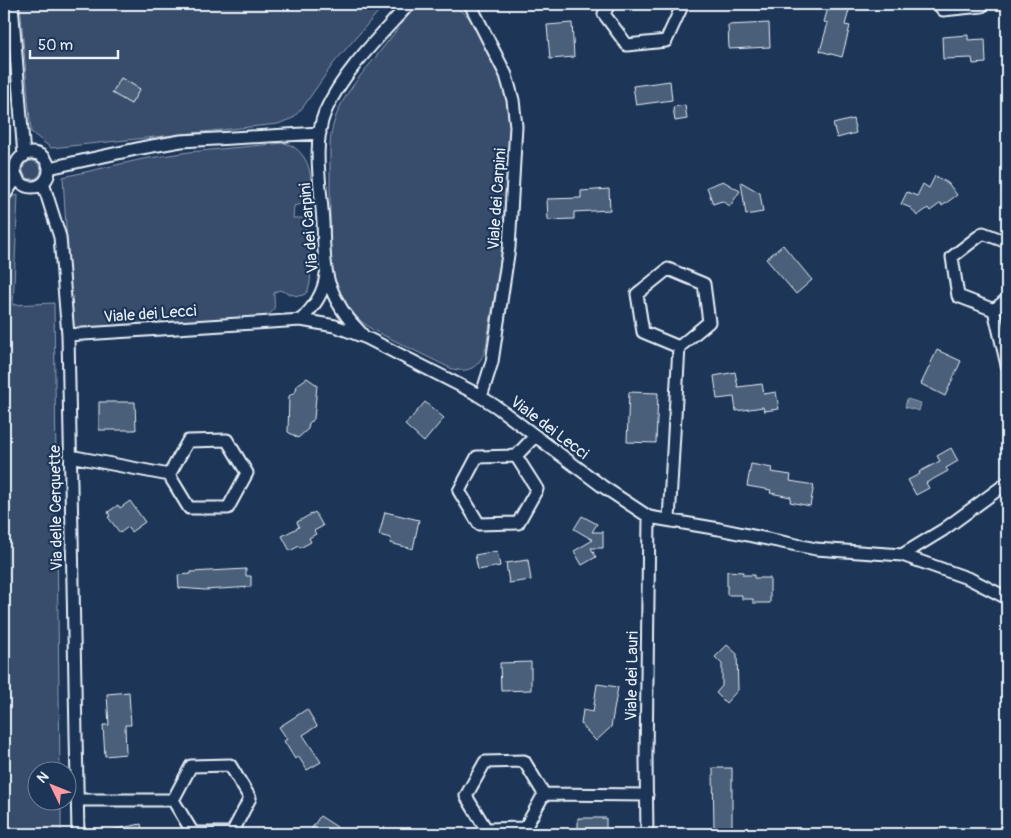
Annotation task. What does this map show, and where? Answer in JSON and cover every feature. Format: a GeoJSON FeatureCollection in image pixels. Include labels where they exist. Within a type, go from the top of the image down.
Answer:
{"type":"FeatureCollection","features":[{"type":"Feature","properties":{"kind":"street"},"geometry":{"type":"LineString","coordinates":[[4,196],[17,177],[20,160],[12,4]]}},
{"type":"Feature","properties":{"kind":"street","name":"Via dei Carpini"},"geometry":{"type":"LineString","coordinates":[[367,338],[340,309],[326,272],[319,159],[320,133],[325,113],[336,93],[360,60],[409,4]]}},
{"type":"Feature","properties":{"kind":"street"},"geometry":{"type":"LineString","coordinates":[[609,4],[604,14],[627,46],[666,41],[682,6],[680,4]]}},
{"type":"Feature","properties":{"kind":"street"},"geometry":{"type":"LineString","coordinates":[[938,4],[943,10],[982,6],[982,4]]}},
{"type":"Feature","properties":{"kind":"street","name":"Viale dei Carpini"},"geometry":{"type":"LineString","coordinates":[[470,5],[506,75],[513,100],[516,126],[509,248],[492,362],[481,397]]}},
{"type":"Feature","properties":{"kind":"street"},"geometry":{"type":"LineString","coordinates":[[49,168],[181,141],[320,133]]}},
{"type":"Feature","properties":{"kind":"street"},"geometry":{"type":"LineString","coordinates":[[4,167],[34,153],[40,154],[49,168],[47,179],[34,187],[24,184],[17,177]]}},
{"type":"Feature","properties":{"kind":"street","name":"Via delle Cerquette"},"geometry":{"type":"LineString","coordinates":[[43,183],[60,237],[68,335],[76,760]]}},
{"type":"Feature","properties":{"kind":"street"},"geometry":{"type":"LineString","coordinates":[[994,310],[958,296],[952,257],[983,233],[1007,242]]}},
{"type":"Feature","properties":{"kind":"street"},"geometry":{"type":"LineString","coordinates":[[669,520],[679,347],[709,322],[704,284],[668,269],[637,294],[643,332],[679,347]]}},
{"type":"Feature","properties":{"kind":"street"},"geometry":{"type":"LineString","coordinates":[[301,320],[321,294],[325,285],[326,272]]}},
{"type":"Feature","properties":{"kind":"street"},"geometry":{"type":"LineString","coordinates":[[994,310],[1007,300]]}},
{"type":"Feature","properties":{"kind":"street"},"geometry":{"type":"LineString","coordinates":[[994,310],[1007,365]]}},
{"type":"Feature","properties":{"kind":"street","name":"Viale dei Lecci"},"geometry":{"type":"LineString","coordinates":[[68,335],[301,320],[335,326],[367,338],[481,397],[602,486],[649,517],[816,549],[902,555],[970,579],[1007,598]]}},
{"type":"Feature","properties":{"kind":"street"},"geometry":{"type":"LineString","coordinates":[[516,456],[536,489],[518,524],[479,524],[459,491],[478,457],[516,456],[535,436]]}},
{"type":"Feature","properties":{"kind":"street"},"geometry":{"type":"LineString","coordinates":[[70,456],[169,475],[189,508],[228,508],[247,474],[227,440],[217,440],[188,441],[169,475]]}},
{"type":"Feature","properties":{"kind":"street"},"geometry":{"type":"LineString","coordinates":[[902,555],[943,530],[1007,483]]}},
{"type":"Feature","properties":{"kind":"street","name":"Viale dei Lauri"},"geometry":{"type":"LineString","coordinates":[[647,834],[649,517]]}},
{"type":"Feature","properties":{"kind":"street"},"geometry":{"type":"LineString","coordinates":[[504,761],[524,761],[544,794],[525,828],[496,829],[486,829],[466,796],[485,762],[504,761]]}},
{"type":"Feature","properties":{"kind":"street"},"geometry":{"type":"LineString","coordinates":[[221,765],[230,765],[250,798],[232,832],[222,833],[193,833],[173,800],[191,766],[221,765]]}},
{"type":"Feature","properties":{"kind":"street"},"geometry":{"type":"LineString","coordinates":[[544,794],[647,796]]}},
{"type":"Feature","properties":{"kind":"street"},"geometry":{"type":"LineString","coordinates":[[78,800],[173,800]]}},
{"type":"Feature","properties":{"kind":"street","name":"Via delle Cerquette"},"geometry":{"type":"LineString","coordinates":[[77,810],[78,834]]}},
{"type":"Feature","properties":{"kind":"shaded area"},"geometry":{"type":"Polygon","coordinates":[[[4,4],[5,4],[4,88],[4,4]]]}},
{"type":"Feature","properties":{"kind":"shaded area"},"geometry":{"type":"Polygon","coordinates":[[[20,4],[385,4],[333,64],[303,107],[293,118],[278,124],[51,148],[31,132],[20,4]],[[121,78],[112,93],[131,104],[140,89],[121,78]]]}},
{"type":"Feature","properties":{"kind":"shaded area"},"geometry":{"type":"Polygon","coordinates":[[[423,4],[450,7],[459,10],[471,19],[491,52],[505,89],[508,106],[510,133],[501,256],[486,347],[484,354],[477,364],[463,370],[450,368],[373,330],[363,323],[342,297],[334,277],[330,254],[330,146],[334,121],[351,88],[413,10],[423,4]]]}},
{"type":"Feature","properties":{"kind":"shaded area"},"geometry":{"type":"Polygon","coordinates":[[[284,143],[296,148],[308,164],[310,171],[310,184],[302,204],[294,206],[293,218],[304,218],[307,235],[310,281],[305,294],[296,295],[279,290],[274,293],[273,311],[261,318],[72,330],[63,177],[143,159],[189,152],[284,143]]]}},
{"type":"Feature","properties":{"kind":"shaded area"},"geometry":{"type":"Polygon","coordinates":[[[32,161],[39,163],[41,170],[39,177],[32,179],[25,177],[23,170],[25,163],[32,161]]]}},
{"type":"Feature","properties":{"kind":"shaded area"},"geometry":{"type":"Polygon","coordinates":[[[18,195],[13,305],[54,303],[60,760],[28,760],[28,810],[61,810],[61,834],[4,834],[4,201],[18,195]]]}},
{"type":"Feature","properties":{"kind":"shaded area"},"geometry":{"type":"Polygon","coordinates":[[[907,399],[921,403],[919,411],[905,407],[907,399]]]}},
{"type":"Feature","properties":{"kind":"building"},"geometry":{"type":"Polygon","coordinates":[[[829,4],[850,7],[845,25],[850,26],[842,57],[820,51],[828,23],[824,22],[829,4]]]}},
{"type":"Feature","properties":{"kind":"building"},"geometry":{"type":"Polygon","coordinates":[[[572,23],[574,57],[550,59],[547,25],[572,23]]]}},
{"type":"Feature","properties":{"kind":"building"},"geometry":{"type":"Polygon","coordinates":[[[769,23],[770,47],[729,49],[728,25],[769,23]]]}},
{"type":"Feature","properties":{"kind":"building"},"geometry":{"type":"Polygon","coordinates":[[[968,35],[968,40],[985,39],[986,63],[973,64],[972,58],[943,59],[942,37],[968,35]]]}},
{"type":"Feature","properties":{"kind":"building"},"geometry":{"type":"Polygon","coordinates":[[[121,78],[140,89],[131,104],[112,93],[121,78]]]}},
{"type":"Feature","properties":{"kind":"building"},"geometry":{"type":"Polygon","coordinates":[[[670,81],[672,100],[636,105],[633,86],[670,81]]]}},
{"type":"Feature","properties":{"kind":"building"},"geometry":{"type":"Polygon","coordinates":[[[685,105],[687,119],[675,121],[673,107],[685,105]]]}},
{"type":"Feature","properties":{"kind":"building"},"geometry":{"type":"Polygon","coordinates":[[[853,119],[856,133],[837,138],[833,124],[853,119]]]}},
{"type":"Feature","properties":{"kind":"building"},"geometry":{"type":"Polygon","coordinates":[[[935,176],[948,183],[957,195],[942,206],[941,203],[930,211],[928,208],[917,216],[911,208],[901,204],[907,192],[917,196],[923,184],[929,188],[935,176]]]}},
{"type":"Feature","properties":{"kind":"building"},"geometry":{"type":"Polygon","coordinates":[[[723,181],[740,191],[730,206],[722,201],[713,204],[707,187],[723,181]]]}},
{"type":"Feature","properties":{"kind":"building"},"geometry":{"type":"Polygon","coordinates":[[[741,182],[760,193],[763,212],[746,215],[741,182]]]}},
{"type":"Feature","properties":{"kind":"building"},"geometry":{"type":"Polygon","coordinates":[[[609,189],[610,210],[574,212],[574,219],[548,220],[547,199],[581,198],[581,191],[609,189]]]}},
{"type":"Feature","properties":{"kind":"building"},"geometry":{"type":"Polygon","coordinates":[[[783,245],[812,280],[796,294],[766,259],[783,245]]]}},
{"type":"Feature","properties":{"kind":"building"},"geometry":{"type":"Polygon","coordinates":[[[937,350],[961,361],[945,396],[921,384],[937,350]]]}},
{"type":"Feature","properties":{"kind":"building"},"geometry":{"type":"Polygon","coordinates":[[[735,372],[738,387],[762,384],[764,394],[776,392],[779,409],[764,411],[763,407],[736,411],[734,397],[717,399],[714,376],[735,372]]]}},
{"type":"Feature","properties":{"kind":"building"},"geometry":{"type":"Polygon","coordinates":[[[307,378],[317,385],[314,419],[309,423],[308,429],[298,438],[288,432],[289,396],[296,391],[297,385],[307,378]]]}},
{"type":"Feature","properties":{"kind":"building"},"geometry":{"type":"Polygon","coordinates":[[[629,392],[658,393],[656,443],[627,442],[629,392]]]}},
{"type":"Feature","properties":{"kind":"building"},"geometry":{"type":"Polygon","coordinates":[[[99,402],[135,402],[136,430],[99,430],[99,402]]]}},
{"type":"Feature","properties":{"kind":"building"},"geometry":{"type":"Polygon","coordinates":[[[425,402],[444,418],[424,442],[405,425],[425,402]]]}},
{"type":"Feature","properties":{"kind":"building"},"geometry":{"type":"Polygon","coordinates":[[[951,448],[958,461],[946,468],[948,471],[926,483],[929,488],[916,495],[908,480],[940,461],[937,456],[951,448]]]}},
{"type":"Feature","properties":{"kind":"building"},"geometry":{"type":"Polygon","coordinates":[[[751,464],[772,468],[771,472],[791,475],[790,481],[814,485],[810,506],[790,502],[791,497],[770,493],[771,490],[747,486],[751,464]]]}},
{"type":"Feature","properties":{"kind":"building"},"geometry":{"type":"Polygon","coordinates":[[[130,501],[145,522],[131,532],[128,527],[120,533],[108,517],[110,516],[108,512],[118,505],[120,508],[130,501]]]}},
{"type":"Feature","properties":{"kind":"building"},"geometry":{"type":"Polygon","coordinates":[[[315,512],[323,526],[314,531],[316,534],[309,538],[311,542],[290,551],[282,536],[299,527],[297,522],[315,512]]]}},
{"type":"Feature","properties":{"kind":"building"},"geometry":{"type":"Polygon","coordinates":[[[385,512],[419,520],[413,549],[390,543],[391,538],[379,535],[385,512]]]}},
{"type":"Feature","properties":{"kind":"building"},"geometry":{"type":"Polygon","coordinates":[[[582,516],[597,524],[592,532],[603,532],[603,548],[591,548],[596,557],[582,565],[574,551],[593,540],[574,529],[582,516]]]}},
{"type":"Feature","properties":{"kind":"building"},"geometry":{"type":"Polygon","coordinates":[[[497,551],[500,566],[478,570],[475,555],[497,551]]]}},
{"type":"Feature","properties":{"kind":"building"},"geometry":{"type":"Polygon","coordinates":[[[528,560],[531,580],[509,583],[506,563],[528,560]]]}},
{"type":"Feature","properties":{"kind":"building"},"geometry":{"type":"Polygon","coordinates":[[[246,569],[246,576],[251,576],[251,587],[205,590],[179,588],[178,575],[191,574],[191,572],[246,569]]]}},
{"type":"Feature","properties":{"kind":"building"},"geometry":{"type":"Polygon","coordinates":[[[727,571],[743,572],[743,575],[754,575],[754,578],[770,578],[770,603],[753,603],[753,599],[742,599],[742,595],[727,595],[727,571]]]}},
{"type":"Feature","properties":{"kind":"building"},"geometry":{"type":"Polygon","coordinates":[[[727,645],[737,654],[738,690],[726,703],[716,693],[722,686],[722,664],[715,657],[727,645]]]}},
{"type":"Feature","properties":{"kind":"building"},"geometry":{"type":"Polygon","coordinates":[[[531,662],[531,690],[501,691],[500,663],[531,662]]]}},
{"type":"Feature","properties":{"kind":"building"},"geometry":{"type":"Polygon","coordinates":[[[597,684],[618,687],[611,727],[596,741],[581,724],[583,710],[593,712],[597,684]]]}},
{"type":"Feature","properties":{"kind":"building"},"geometry":{"type":"Polygon","coordinates":[[[129,692],[131,725],[125,725],[126,754],[105,756],[103,725],[109,725],[107,694],[129,692]]]}},
{"type":"Feature","properties":{"kind":"building"},"geometry":{"type":"Polygon","coordinates":[[[307,709],[317,726],[303,735],[321,762],[307,770],[298,756],[295,759],[284,741],[287,739],[279,727],[307,709]]]}},
{"type":"Feature","properties":{"kind":"building"},"geometry":{"type":"Polygon","coordinates":[[[713,768],[732,768],[732,828],[714,828],[713,768]]]}},
{"type":"Feature","properties":{"kind":"building"},"geometry":{"type":"Polygon","coordinates":[[[320,816],[337,827],[332,834],[308,834],[320,816]]]}},
{"type":"Feature","properties":{"kind":"building"},"geometry":{"type":"Polygon","coordinates":[[[578,818],[606,818],[606,834],[578,834],[578,818]]]}},
{"type":"Feature","properties":{"kind":"building"},"geometry":{"type":"Polygon","coordinates":[[[141,824],[143,834],[112,834],[111,830],[141,824]]]}}]}
